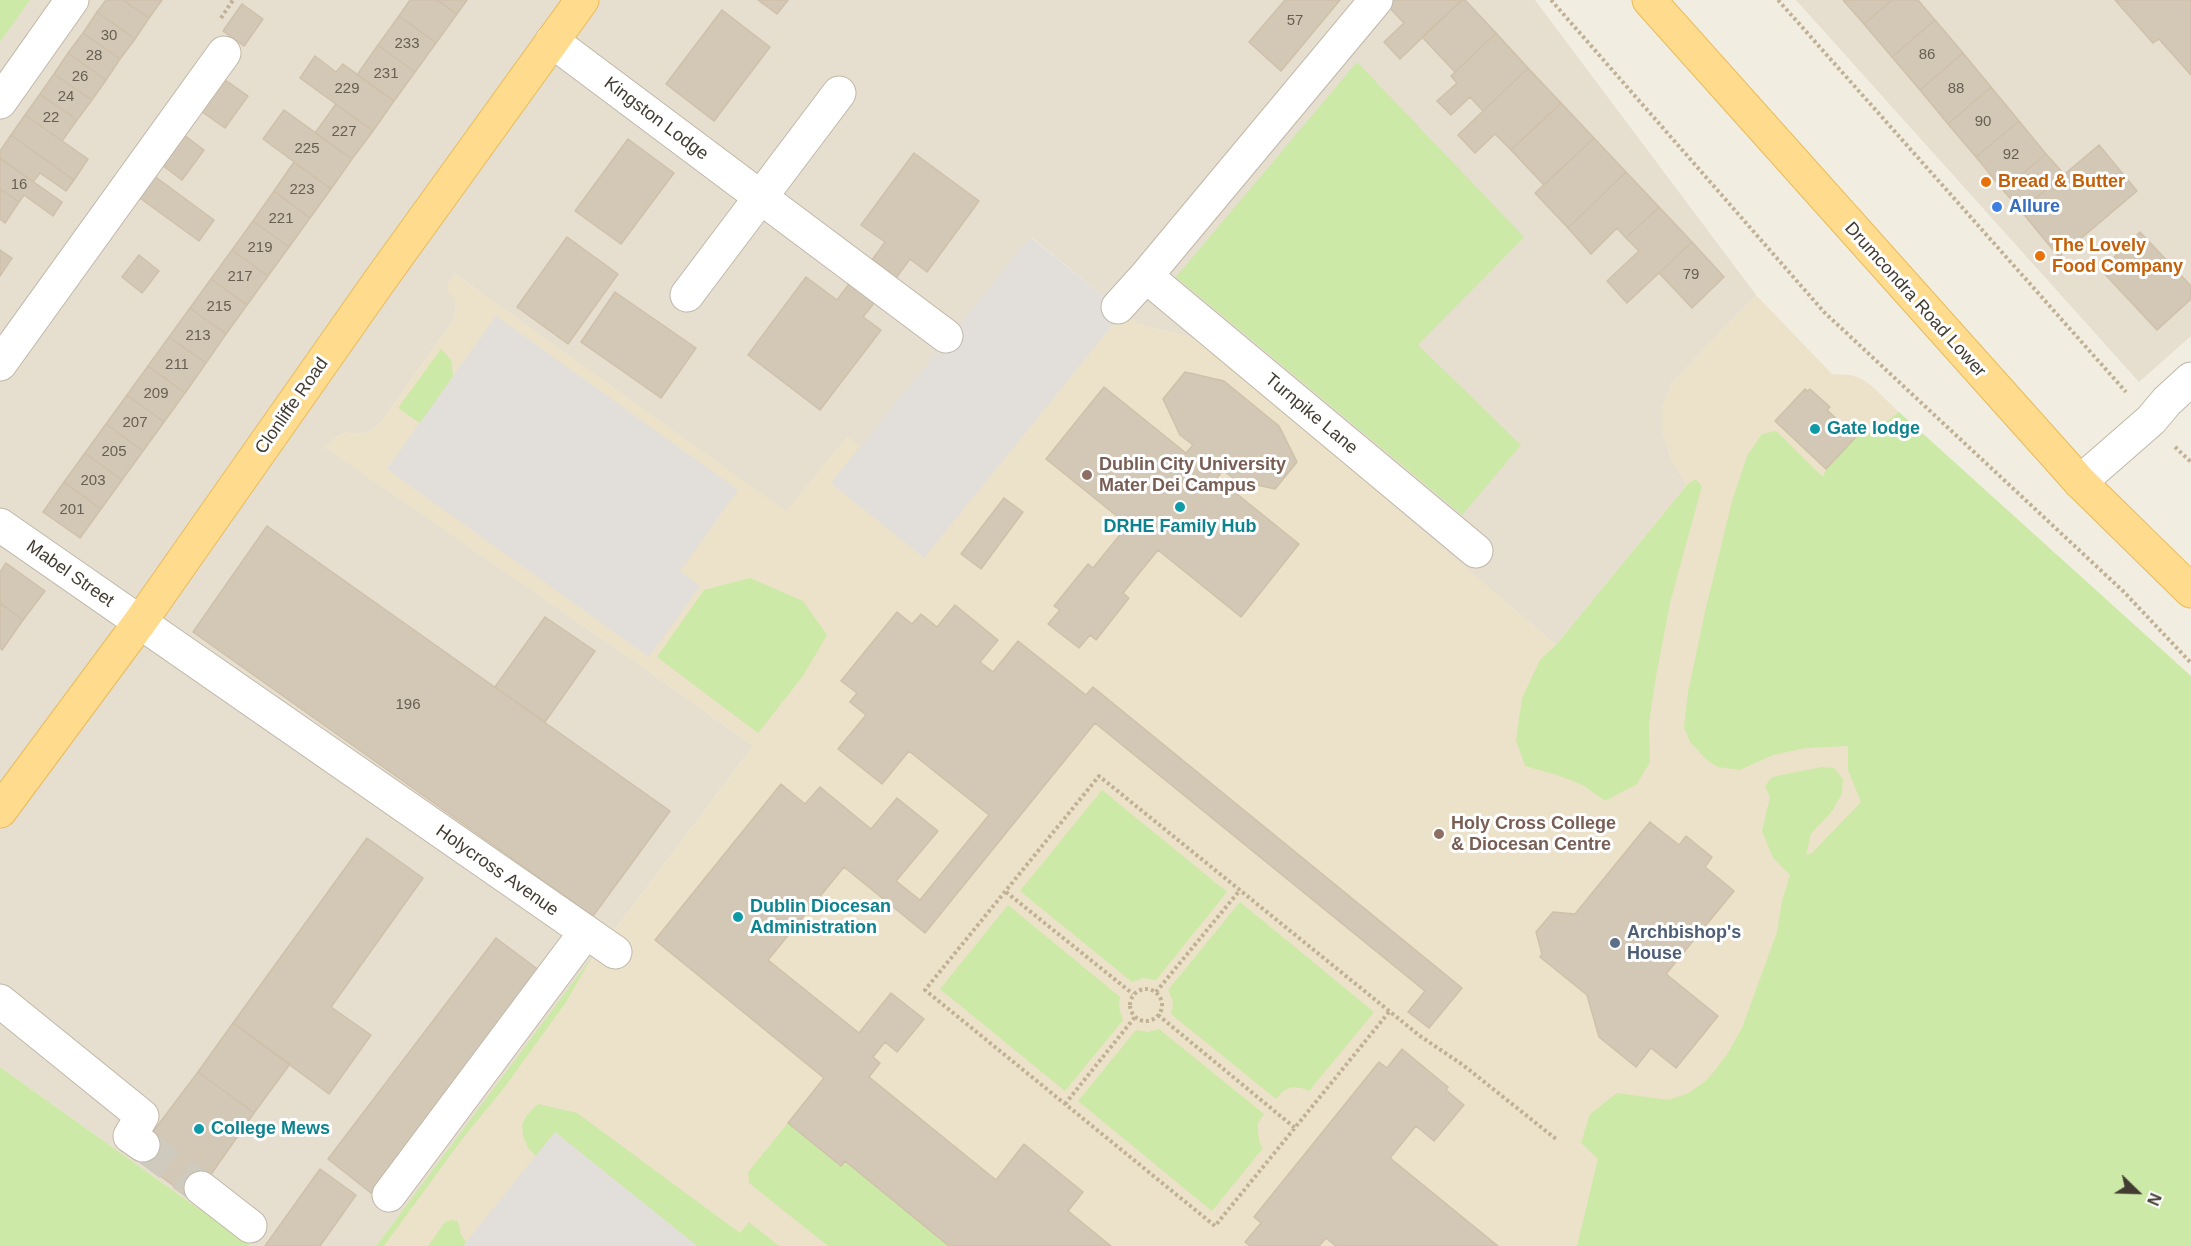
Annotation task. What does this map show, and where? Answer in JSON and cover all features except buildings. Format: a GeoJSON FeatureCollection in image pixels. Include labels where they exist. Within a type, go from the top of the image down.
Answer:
{"type":"FeatureCollection","features":[{"type":"Feature","properties":{"kind":"main road","name":"Clonliffe Road"},"geometry":{"type":"LineString","coordinates":[[0,811],[140,622],[378,283],[582,0]]}},
{"type":"Feature","properties":{"kind":"main road","name":"Drumcondra Road Lower"},"geometry":{"type":"LineString","coordinates":[[1649,0],[2080,482],[2191,591]]}},
{"type":"Feature","properties":{"kind":"street"},"geometry":{"type":"LineString","coordinates":[[0,102],[72,0]]}},
{"type":"Feature","properties":{"kind":"street"},"geometry":{"type":"LineString","coordinates":[[1118,307],[1376,0]]}},
{"type":"Feature","properties":{"kind":"street","name":"Kingston Lodge"},"geometry":{"type":"LineString","coordinates":[[552,41],[946,336]]}},
{"type":"Feature","properties":{"kind":"street"},"geometry":{"type":"LineString","coordinates":[[0,364],[224,53]]}},
{"type":"Feature","properties":{"kind":"street"},"geometry":{"type":"LineString","coordinates":[[687,295],[839,93]]}},
{"type":"Feature","properties":{"kind":"street","name":"Turnpike Lane"},"geometry":{"type":"LineString","coordinates":[[1146,276],[1476,551]]}},
{"type":"Feature","properties":{"kind":"street"},"geometry":{"type":"LineString","coordinates":[[2080,482],[2151,420],[2167,401],[2191,379]]}},
{"type":"Feature","properties":{"kind":"street","name":"Mabel Street"},"geometry":{"type":"LineString","coordinates":[[0,525],[140,622]]}},
{"type":"Feature","properties":{"kind":"street","name":"Holycross Avenue"},"geometry":{"type":"LineString","coordinates":[[140,622],[615,952]]}},
{"type":"Feature","properties":{"kind":"street"},"geometry":{"type":"LineString","coordinates":[[389,1195],[585,933]]}},
{"type":"Feature","properties":{"kind":"street"},"geometry":{"type":"LineString","coordinates":[[0,1001],[142,1116],[130,1136],[142,1145]]}},
{"type":"Feature","properties":{"kind":"street"},"geometry":{"type":"LineString","coordinates":[[201,1188],[250,1226]]}},
{"type":"Feature","properties":{"kind":"path"},"geometry":{"type":"LineString","coordinates":[[219,21],[233,0]]}},
{"type":"Feature","properties":{"kind":"path"},"geometry":{"type":"LineString","coordinates":[[1551,0],[1824,312],[2124,592],[2191,663]]}},
{"type":"Feature","properties":{"kind":"path"},"geometry":{"type":"LineString","coordinates":[[1778,0],[2151,420],[2191,462]]}},
{"type":"Feature","properties":{"kind":"path"},"geometry":{"type":"LineString","coordinates":[[1389,1012],[1215,1226],[925,990],[1099,776],[1428,1043],[1463,1065],[1556,1139]]}},
{"type":"Feature","properties":{"kind":"path"},"geometry":{"type":"LineString","coordinates":[[1156,992],[1240,890]]}},
{"type":"Feature","properties":{"kind":"path"},"geometry":{"type":"LineString","coordinates":[[1006,892],[1133,994]]}},
{"type":"Feature","properties":{"kind":"path"},"geometry":{"type":"LineString","coordinates":[[1144,988],[1156,992],[1162,1003],[1158,1015],[1147,1021],[1135,1017],[1129,1006],[1133,994],[1144,988]]}},
{"type":"Feature","properties":{"kind":"path"},"geometry":{"type":"LineString","coordinates":[[1158,1015],[1295,1128]]}},
{"type":"Feature","properties":{"kind":"path"},"geometry":{"type":"LineString","coordinates":[[1065,1104],[1135,1017]]}},
{"type":"Feature","properties":{"kind":"shaded area"},"geometry":{"type":"Polygon","coordinates":[[[0,0],[1535,0],[1756,295],[1672,382],[1662,408],[1662,432],[1672,461],[1687,485],[1556,645],[1195,338],[1138,324],[1031,237],[861,447],[847,437],[786,512],[454,273],[456,309],[452,322],[381,422],[370,431],[361,434],[346,432],[325,447],[753,746],[376,1246],[251,1246],[0,1067],[0,0]]]}},
{"type":"Feature","properties":{"kind":"shaded area"},"geometry":{"type":"Polygon","coordinates":[[[1796,0],[2191,0],[2191,336],[2139,382],[1796,0]]]}},
{"type":"Feature","properties":{"kind":"shaded area","name":"Holy Cross College & Diocesan Centre"},"geometry":{"type":"Polygon","coordinates":[[[1030,237],[1138,324],[1195,338],[1235,367],[1556,645],[1686,485],[1672,461],[1662,432],[1662,408],[1672,382],[1756,295],[1832,374],[1850,375],[1872,386],[2191,697],[2191,1246],[376,1246],[753,746],[324,447],[347,432],[361,434],[370,431],[381,422],[452,322],[456,309],[454,299],[447,291],[454,273],[786,511],[847,437],[861,446],[1030,237]]]}},
{"type":"Feature","properties":{"kind":"shaded area"},"geometry":{"type":"Polygon","coordinates":[[[1030,237],[1123,312],[924,558],[831,483],[1030,237]]]}},
{"type":"Feature","properties":{"kind":"shaded area"},"geometry":{"type":"Polygon","coordinates":[[[496,316],[738,490],[680,571],[700,586],[649,657],[387,469],[496,316]]]}},
{"type":"Feature","properties":{"kind":"shaded area"},"geometry":{"type":"Polygon","coordinates":[[[555,1132],[697,1246],[463,1246],[555,1132]]]}},
{"type":"Feature","properties":{"kind":"green space"},"geometry":{"type":"Polygon","coordinates":[[[0,0],[30,0],[0,42],[0,0]]]}},
{"type":"Feature","properties":{"kind":"green space"},"geometry":{"type":"Polygon","coordinates":[[[1357,62],[1524,237],[1418,345],[1521,445],[1462,515],[1176,277],[1357,62]]]}},
{"type":"Feature","properties":{"kind":"green space"},"geometry":{"type":"Polygon","coordinates":[[[441,349],[451,360],[454,383],[441,438],[398,408],[441,349]]]}},
{"type":"Feature","properties":{"kind":"green space"},"geometry":{"type":"Polygon","coordinates":[[[1899,412],[2191,676],[2191,1246],[1577,1246],[1598,1159],[1581,1143],[1590,1114],[1617,1093],[1668,1100],[1689,1093],[1708,1079],[1726,1056],[1742,1028],[1777,932],[1782,901],[1790,875],[1773,858],[1762,831],[1770,797],[1765,786],[1772,777],[1821,767],[1834,768],[1843,779],[1842,793],[1833,810],[1811,834],[1806,855],[1812,853],[1861,802],[1848,770],[1848,746],[1806,748],[1773,755],[1740,770],[1718,767],[1708,761],[1690,742],[1684,727],[1688,692],[1705,612],[1732,501],[1747,456],[1762,434],[1776,431],[1823,477],[1826,469],[1856,437],[1874,431],[1899,412]]]}},
{"type":"Feature","properties":{"kind":"green space"},"geometry":{"type":"Polygon","coordinates":[[[1695,479],[1702,486],[1670,603],[1655,682],[1649,724],[1650,762],[1637,784],[1605,801],[1583,785],[1525,766],[1516,740],[1522,698],[1540,660],[1556,645],[1687,485],[1695,479]]]}},
{"type":"Feature","properties":{"kind":"green space"},"geometry":{"type":"Polygon","coordinates":[[[750,578],[803,601],[827,635],[803,676],[758,733],[657,657],[704,590],[750,578]]]}},
{"type":"Feature","properties":{"kind":"green space"},"geometry":{"type":"Polygon","coordinates":[[[1102,790],[1227,892],[1156,980],[1143,978],[1132,982],[1020,891],[1102,790]]]}},
{"type":"Feature","properties":{"kind":"green space"},"geometry":{"type":"Polygon","coordinates":[[[1240,902],[1374,1012],[1309,1091],[1292,1087],[1283,1091],[1276,1099],[1171,1014],[1173,1002],[1168,990],[1240,902]]]}},
{"type":"Feature","properties":{"kind":"green space"},"geometry":{"type":"Polygon","coordinates":[[[1008,905],[1120,997],[1119,1008],[1123,1020],[1065,1091],[940,989],[1008,905]]]}},
{"type":"Feature","properties":{"kind":"green space"},"geometry":{"type":"Polygon","coordinates":[[[592,957],[566,1002],[504,1088],[462,1139],[384,1246],[376,1246],[592,957]]]}},
{"type":"Feature","properties":{"kind":"green space"},"geometry":{"type":"Polygon","coordinates":[[[1159,1029],[1264,1114],[1258,1123],[1259,1141],[1263,1148],[1212,1211],[1078,1101],[1136,1030],[1148,1032],[1159,1029]]]}},
{"type":"Feature","properties":{"kind":"green space"},"geometry":{"type":"Polygon","coordinates":[[[0,1067],[251,1246],[0,1246],[0,1067]]]}},
{"type":"Feature","properties":{"kind":"green space"},"geometry":{"type":"Polygon","coordinates":[[[538,1104],[577,1113],[740,1233],[749,1222],[779,1246],[697,1246],[555,1132],[536,1156],[528,1148],[523,1136],[522,1125],[527,1115],[538,1104]]]}},
{"type":"Feature","properties":{"kind":"green space"},"geometry":{"type":"Polygon","coordinates":[[[788,1123],[840,1166],[845,1161],[949,1246],[828,1246],[749,1183],[748,1172],[788,1123]]]}},
{"type":"Feature","properties":{"kind":"green space"},"geometry":{"type":"Polygon","coordinates":[[[457,1221],[460,1227],[460,1233],[466,1242],[463,1246],[428,1246],[445,1222],[457,1221]]]}},
{"type":"Feature","properties":{"kind":"tunnel"},"geometry":{"type":"LineString","coordinates":[[143,1145],[201,1188]]}},
{"type":"Feature","properties":{"kind":"place","name":"Bread & Butter"},"geometry":{"type":"Point","coordinates":[1986,182]}},
{"type":"Feature","properties":{"kind":"place","name":"Allure"},"geometry":{"type":"Point","coordinates":[1997,207]}},
{"type":"Feature","properties":{"kind":"place","name":"The Lovely Food Company"},"geometry":{"type":"Point","coordinates":[2040,256]}},
{"type":"Feature","properties":{"kind":"place","name":"Gate lodge"},"geometry":{"type":"Point","coordinates":[1815,429]}},
{"type":"Feature","properties":{"kind":"place","name":"Dublin City University Mater Dei Campus"},"geometry":{"type":"Point","coordinates":[1087,475]}},
{"type":"Feature","properties":{"kind":"place","name":"DRHE Family Hub"},"geometry":{"type":"Point","coordinates":[1180,507]}},
{"type":"Feature","properties":{"kind":"place","name":"Holy Cross College & Diocesan Centre"},"geometry":{"type":"Point","coordinates":[1439,834]}},
{"type":"Feature","properties":{"kind":"place","name":"Dublin Diocesan Administration"},"geometry":{"type":"Point","coordinates":[738,917]}},
{"type":"Feature","properties":{"kind":"place","name":"Archbishop's House"},"geometry":{"type":"Point","coordinates":[1615,943]}},
{"type":"Feature","properties":{"kind":"place","name":"College Mews"},"geometry":{"type":"Point","coordinates":[199,1129]}}]}
